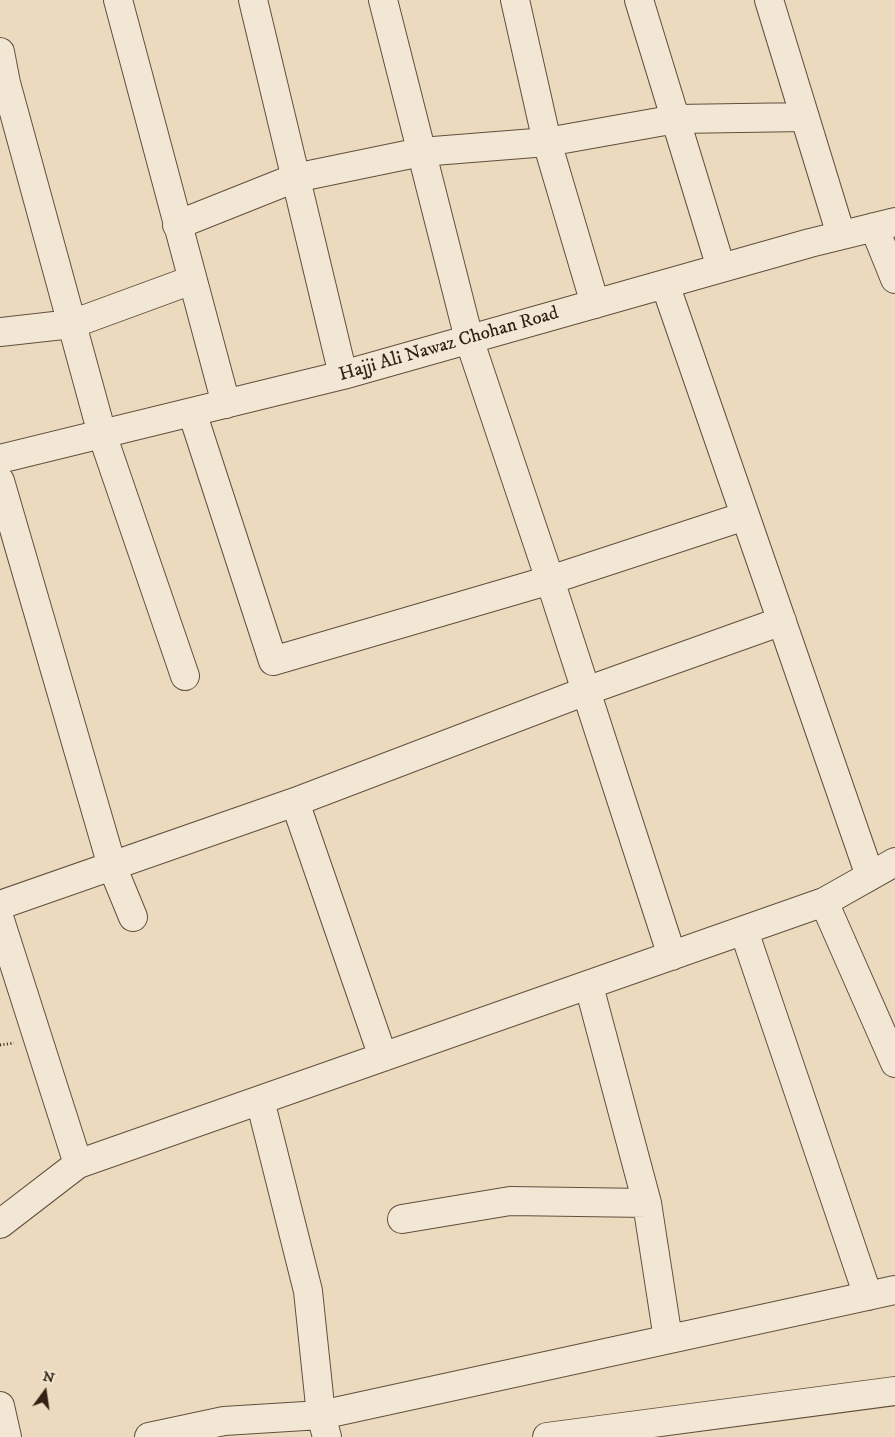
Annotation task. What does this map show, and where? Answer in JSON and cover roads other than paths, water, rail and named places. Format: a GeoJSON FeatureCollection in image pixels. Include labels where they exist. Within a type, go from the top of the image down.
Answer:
{"type":"FeatureCollection","features":[{"type":"Feature","properties":{"kind":"street"},"geometry":{"type":"LineString","coordinates":[[118,0],[226,404]]}},
{"type":"Feature","properties":{"kind":"street"},"geometry":{"type":"LineString","coordinates":[[253,0],[344,375]]}},
{"type":"Feature","properties":{"kind":"street"},"geometry":{"type":"LineString","coordinates":[[383,0],[469,339],[550,580],[672,956]]}},
{"type":"Feature","properties":{"kind":"street"},"geometry":{"type":"LineString","coordinates":[[515,0],[547,142],[594,304]]}},
{"type":"Feature","properties":{"kind":"street"},"geometry":{"type":"LineString","coordinates":[[639,0],[722,268]]}},
{"type":"Feature","properties":{"kind":"street"},"geometry":{"type":"LineString","coordinates":[[769,0],[842,235]]}},
{"type":"Feature","properties":{"kind":"street"},"geometry":{"type":"LineString","coordinates":[[0,52],[6,83],[102,434],[185,676]]}},
{"type":"Feature","properties":{"kind":"street"},"geometry":{"type":"LineString","coordinates":[[177,225],[295,178],[421,152],[547,142],[676,119],[805,117]]}},
{"type":"Feature","properties":{"kind":"street"},"geometry":{"type":"LineString","coordinates":[[885,224],[895,279]]}},
{"type":"Feature","properties":{"kind":"street","name":"Hajji Ali Nawaz Chohan Road"},"geometry":{"type":"LineString","coordinates":[[0,459],[344,375],[885,224]]}},
{"type":"Feature","properties":{"kind":"street"},"geometry":{"type":"LineString","coordinates":[[0,332],[72,324],[192,280]]}},
{"type":"Feature","properties":{"kind":"street"},"geometry":{"type":"LineString","coordinates":[[665,284],[870,876]]}},
{"type":"Feature","properties":{"kind":"street"},"geometry":{"type":"LineString","coordinates":[[192,412],[273,661],[550,580],[746,516]]}},
{"type":"Feature","properties":{"kind":"street"},"geometry":{"type":"LineString","coordinates":[[0,481],[112,866],[134,917]]}},
{"type":"Feature","properties":{"kind":"street"},"geometry":{"type":"LineString","coordinates":[[0,905],[295,802],[586,691],[782,621]]}},
{"type":"Feature","properties":{"kind":"street"},"geometry":{"type":"LineString","coordinates":[[295,802],[383,1057]]}},
{"type":"Feature","properties":{"kind":"street"},"geometry":{"type":"LineString","coordinates":[[0,1224],[78,1164],[824,902],[895,862]]}},
{"type":"Feature","properties":{"kind":"street"},"geometry":{"type":"LineString","coordinates":[[824,902],[895,1063]]}},
{"type":"Feature","properties":{"kind":"street"},"geometry":{"type":"LineString","coordinates":[[0,920],[78,1164]]}},
{"type":"Feature","properties":{"kind":"street"},"geometry":{"type":"LineString","coordinates":[[744,931],[868,1296]]}},
{"type":"Feature","properties":{"kind":"street"},"geometry":{"type":"LineString","coordinates":[[589,986],[647,1203],[668,1339]]}},
{"type":"Feature","properties":{"kind":"street"},"geometry":{"type":"LineString","coordinates":[[260,1100],[308,1291],[324,1426]]}},
{"type":"Feature","properties":{"kind":"street"},"geometry":{"type":"LineString","coordinates":[[402,1219],[510,1201],[647,1203]]}},
{"type":"Feature","properties":{"kind":"street"},"geometry":{"type":"LineString","coordinates":[[149,1437],[224,1421],[324,1426],[668,1339],[895,1290]]}},
{"type":"Feature","properties":{"kind":"street"},"geometry":{"type":"LineString","coordinates":[[547,1437],[895,1391]]}},
{"type":"Feature","properties":{"kind":"street"},"geometry":{"type":"LineString","coordinates":[[0,1406],[7,1437]]}}]}
